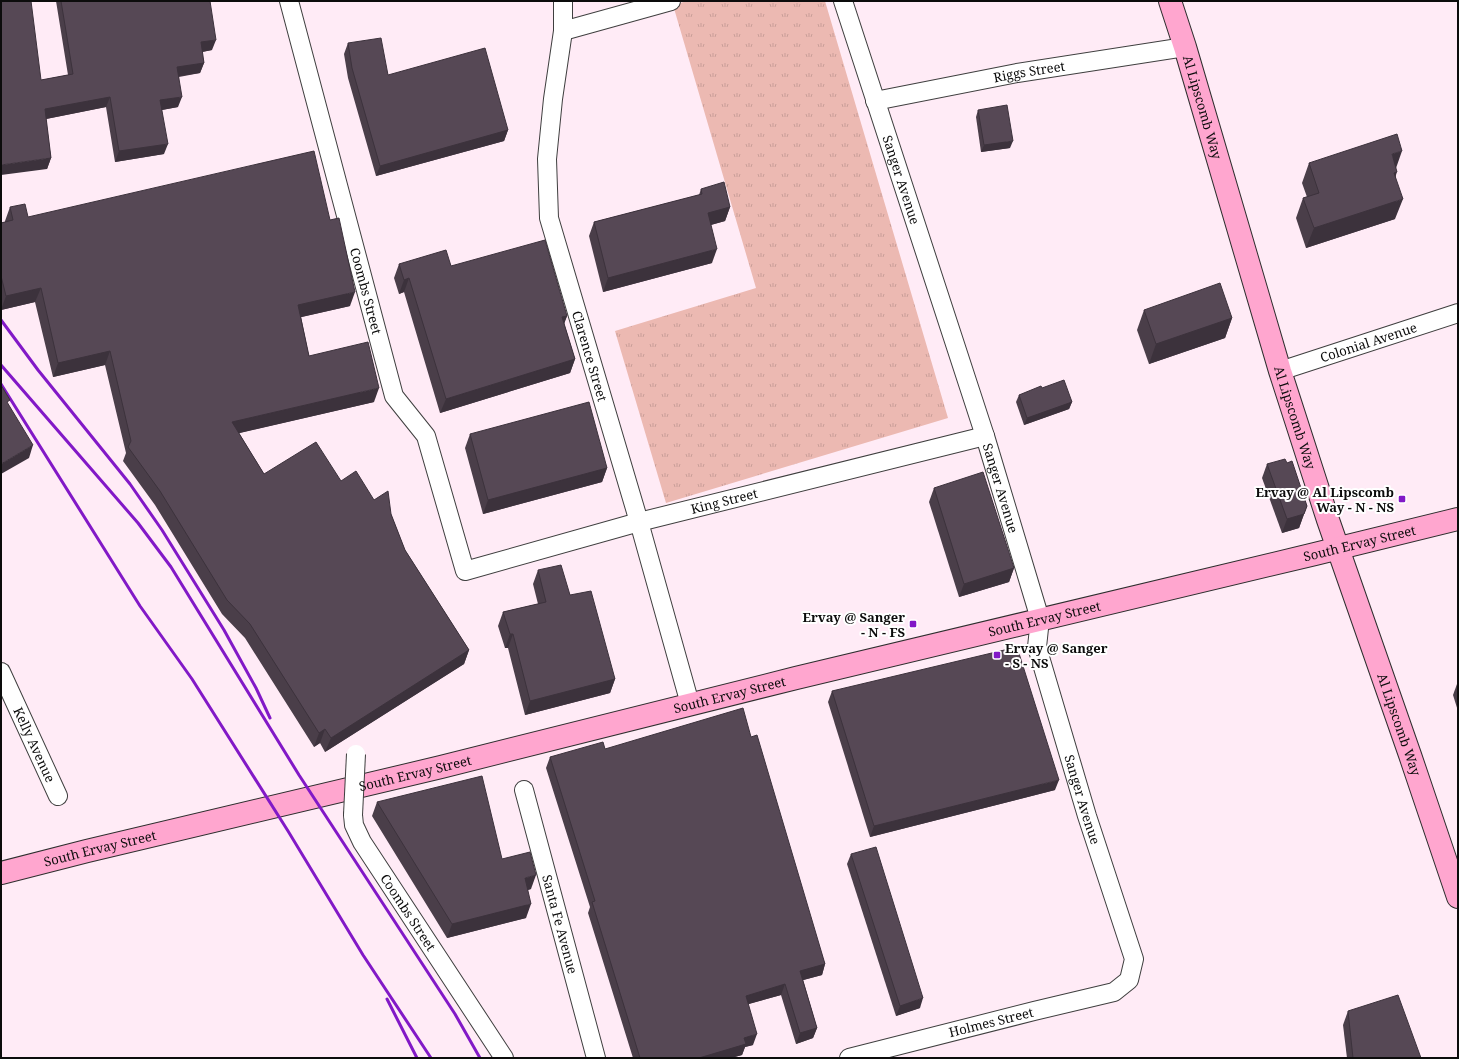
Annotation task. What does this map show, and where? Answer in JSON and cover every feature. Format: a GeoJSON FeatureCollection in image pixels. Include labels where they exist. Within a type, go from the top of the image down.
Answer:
{"type":"FeatureCollection","features":[{"type":"Feature","properties":{"kind":"main road","name":"Al Lipscomb Way"},"geometry":{"type":"LineString","coordinates":[[1170,1],[1185,47],[1280,372],[1338,548],[1458,897]]}},
{"type":"Feature","properties":{"kind":"main road","name":"South Ervay Street"},"geometry":{"type":"LineString","coordinates":[[1,873],[1458,518]]}},
{"type":"Feature","properties":{"kind":"street","name":"Coombs Street"},"geometry":{"type":"LineString","coordinates":[[289,1],[394,396],[426,436],[465,571]]}},
{"type":"Feature","properties":{"kind":"street","name":"Clarence Street"},"geometry":{"type":"LineString","coordinates":[[563,1],[563,32],[553,99],[547,159],[549,218],[639,522],[690,704]]}},
{"type":"Feature","properties":{"kind":"street"},"geometry":{"type":"LineString","coordinates":[[563,32],[671,1]]}},
{"type":"Feature","properties":{"kind":"street","name":"Sanger Avenue"},"geometry":{"type":"LineString","coordinates":[[843,1],[985,436],[1040,619],[1037,647],[1087,816],[1134,959],[1129,980]]}},
{"type":"Feature","properties":{"kind":"street","name":"Riggs Street"},"geometry":{"type":"LineString","coordinates":[[875,101],[1017,73],[1185,47]]}},
{"type":"Feature","properties":{"kind":"street","name":"Colonial Avenue"},"geometry":{"type":"LineString","coordinates":[[1280,372],[1458,313]]}},
{"type":"Feature","properties":{"kind":"street","name":"King Street"},"geometry":{"type":"LineString","coordinates":[[465,571],[639,522],[985,436]]}},
{"type":"Feature","properties":{"kind":"street","name":"Kelly Avenue"},"geometry":{"type":"LineString","coordinates":[[1,672],[58,796]]}},
{"type":"Feature","properties":{"kind":"street","name":"Coombs Street"},"geometry":{"type":"LineString","coordinates":[[356,754],[353,815],[354,825],[362,842],[504,1058]]}},
{"type":"Feature","properties":{"kind":"street","name":"Santa Fe Avenue"},"geometry":{"type":"LineString","coordinates":[[524,790],[596,1058]]}},
{"type":"Feature","properties":{"kind":"street","name":"Holmes Street"},"geometry":{"type":"LineString","coordinates":[[849,1058],[1114,992],[1129,980]]}},
{"type":"Feature","properties":{"kind":"green space"},"geometry":{"type":"Polygon","coordinates":[[[687,1],[825,1],[948,418],[666,503],[615,331],[756,288],[673,5],[687,1]]]}},
{"type":"Feature","properties":{"kind":"building"},"geometry":{"type":"Polygon","coordinates":[[[1,1],[31,1],[41,80],[73,74],[61,1],[210,1],[216,40],[201,42],[204,63],[177,67],[182,97],[160,100],[168,144],[119,151],[110,97],[45,109],[51,158],[1,165],[1,1]]]}},
{"type":"Feature","properties":{"kind":"building"},"geometry":{"type":"Polygon","coordinates":[[[381,38],[388,75],[485,48],[508,130],[380,166],[352,68],[348,43],[381,38]]]}},
{"type":"Feature","properties":{"kind":"building"},"geometry":{"type":"Polygon","coordinates":[[[1007,105],[1013,141],[984,145],[978,110],[1007,105]]]}},
{"type":"Feature","properties":{"kind":"building"},"geometry":{"type":"Polygon","coordinates":[[[1397,134],[1402,151],[1392,154],[1397,172],[1394,173],[1403,199],[1314,228],[1303,198],[1319,193],[1309,163],[1397,134]]]}},
{"type":"Feature","properties":{"kind":"building"},"geometry":{"type":"Polygon","coordinates":[[[314,151],[330,220],[339,218],[355,292],[298,305],[309,356],[368,342],[379,388],[232,422],[264,474],[316,442],[341,481],[356,471],[374,500],[388,491],[391,514],[405,550],[469,650],[331,738],[325,729],[319,733],[250,624],[227,600],[160,491],[128,447],[131,441],[110,351],[58,363],[41,288],[6,296],[1,276],[1,223],[13,220],[10,207],[25,204],[28,217],[314,151]]]}},
{"type":"Feature","properties":{"kind":"building"},"geometry":{"type":"Polygon","coordinates":[[[724,182],[730,207],[708,213],[717,249],[608,278],[594,222],[702,194],[701,189],[724,182]]]}},
{"type":"Feature","properties":{"kind":"building"},"geometry":{"type":"Polygon","coordinates":[[[545,240],[567,316],[562,317],[575,359],[446,399],[409,278],[404,280],[399,264],[446,250],[451,266],[545,240]]]}},
{"type":"Feature","properties":{"kind":"building"},"geometry":{"type":"Polygon","coordinates":[[[1220,283],[1232,318],[1156,344],[1144,310],[1220,283]]]}},
{"type":"Feature","properties":{"kind":"building"},"geometry":{"type":"Polygon","coordinates":[[[1064,380],[1072,402],[1027,418],[1019,395],[1041,386],[1042,388],[1064,380]]]}},
{"type":"Feature","properties":{"kind":"building"},"geometry":{"type":"Polygon","coordinates":[[[1,385],[10,400],[7,402],[33,445],[1,464],[1,385]]]}},
{"type":"Feature","properties":{"kind":"building"},"geometry":{"type":"Polygon","coordinates":[[[589,402],[607,468],[488,500],[470,434],[589,402]]]}},
{"type":"Feature","properties":{"kind":"building"},"geometry":{"type":"Polygon","coordinates":[[[1285,459],[1287,463],[1292,461],[1307,506],[1304,514],[1287,519],[1267,464],[1285,459]]]}},
{"type":"Feature","properties":{"kind":"building"},"geometry":{"type":"Polygon","coordinates":[[[983,472],[1014,568],[964,584],[934,488],[983,472]]]}},
{"type":"Feature","properties":{"kind":"building"},"geometry":{"type":"Polygon","coordinates":[[[561,565],[570,595],[591,591],[615,679],[530,701],[513,634],[510,634],[503,612],[546,602],[538,570],[561,565]]]}},
{"type":"Feature","properties":{"kind":"building"},"geometry":{"type":"Polygon","coordinates":[[[1017,647],[1059,780],[874,826],[832,691],[1017,647]]]}},
{"type":"Feature","properties":{"kind":"building"},"geometry":{"type":"Polygon","coordinates":[[[743,708],[751,737],[757,735],[825,964],[800,971],[817,1028],[800,1033],[785,984],[746,996],[757,1034],[744,1038],[746,1044],[699,1058],[640,1058],[592,902],[595,901],[550,757],[603,742],[605,749],[743,708]]]}},
{"type":"Feature","properties":{"kind":"building"},"geometry":{"type":"Polygon","coordinates":[[[482,776],[502,859],[530,852],[536,875],[525,878],[531,904],[452,924],[377,802],[482,776]]]}},
{"type":"Feature","properties":{"kind":"building"},"geometry":{"type":"Polygon","coordinates":[[[876,847],[923,998],[900,1006],[851,854],[876,847]]]}},
{"type":"Feature","properties":{"kind":"building"},"geometry":{"type":"Polygon","coordinates":[[[1398,995],[1421,1058],[1353,1058],[1348,1011],[1398,995]]]}},
{"type":"Feature","properties":{"kind":"railway"},"geometry":{"type":"LineString","coordinates":[[1,320],[38,370],[130,484],[162,530],[224,630],[256,688],[270,718]]}},
{"type":"Feature","properties":{"kind":"railway"},"geometry":{"type":"LineString","coordinates":[[1,365],[138,523],[171,567],[299,775],[455,1014],[480,1058]]}},
{"type":"Feature","properties":{"kind":"railway"},"geometry":{"type":"LineString","coordinates":[[1,384],[140,606],[192,679],[288,831],[363,955],[431,1058]]}},
{"type":"Feature","properties":{"kind":"railway"},"geometry":{"type":"LineString","coordinates":[[387,999],[417,1058]]}},
{"type":"Feature","properties":{"kind":"place","name":"Ervay @ Al Lipscomb Way - N - NS"},"geometry":{"type":"Point","coordinates":[1402,499]}},
{"type":"Feature","properties":{"kind":"place","name":"Ervay @ Sanger - N - FS"},"geometry":{"type":"Point","coordinates":[913,624]}},
{"type":"Feature","properties":{"kind":"place","name":"Ervay @ Sanger - S - NS"},"geometry":{"type":"Point","coordinates":[997,655]}}]}
